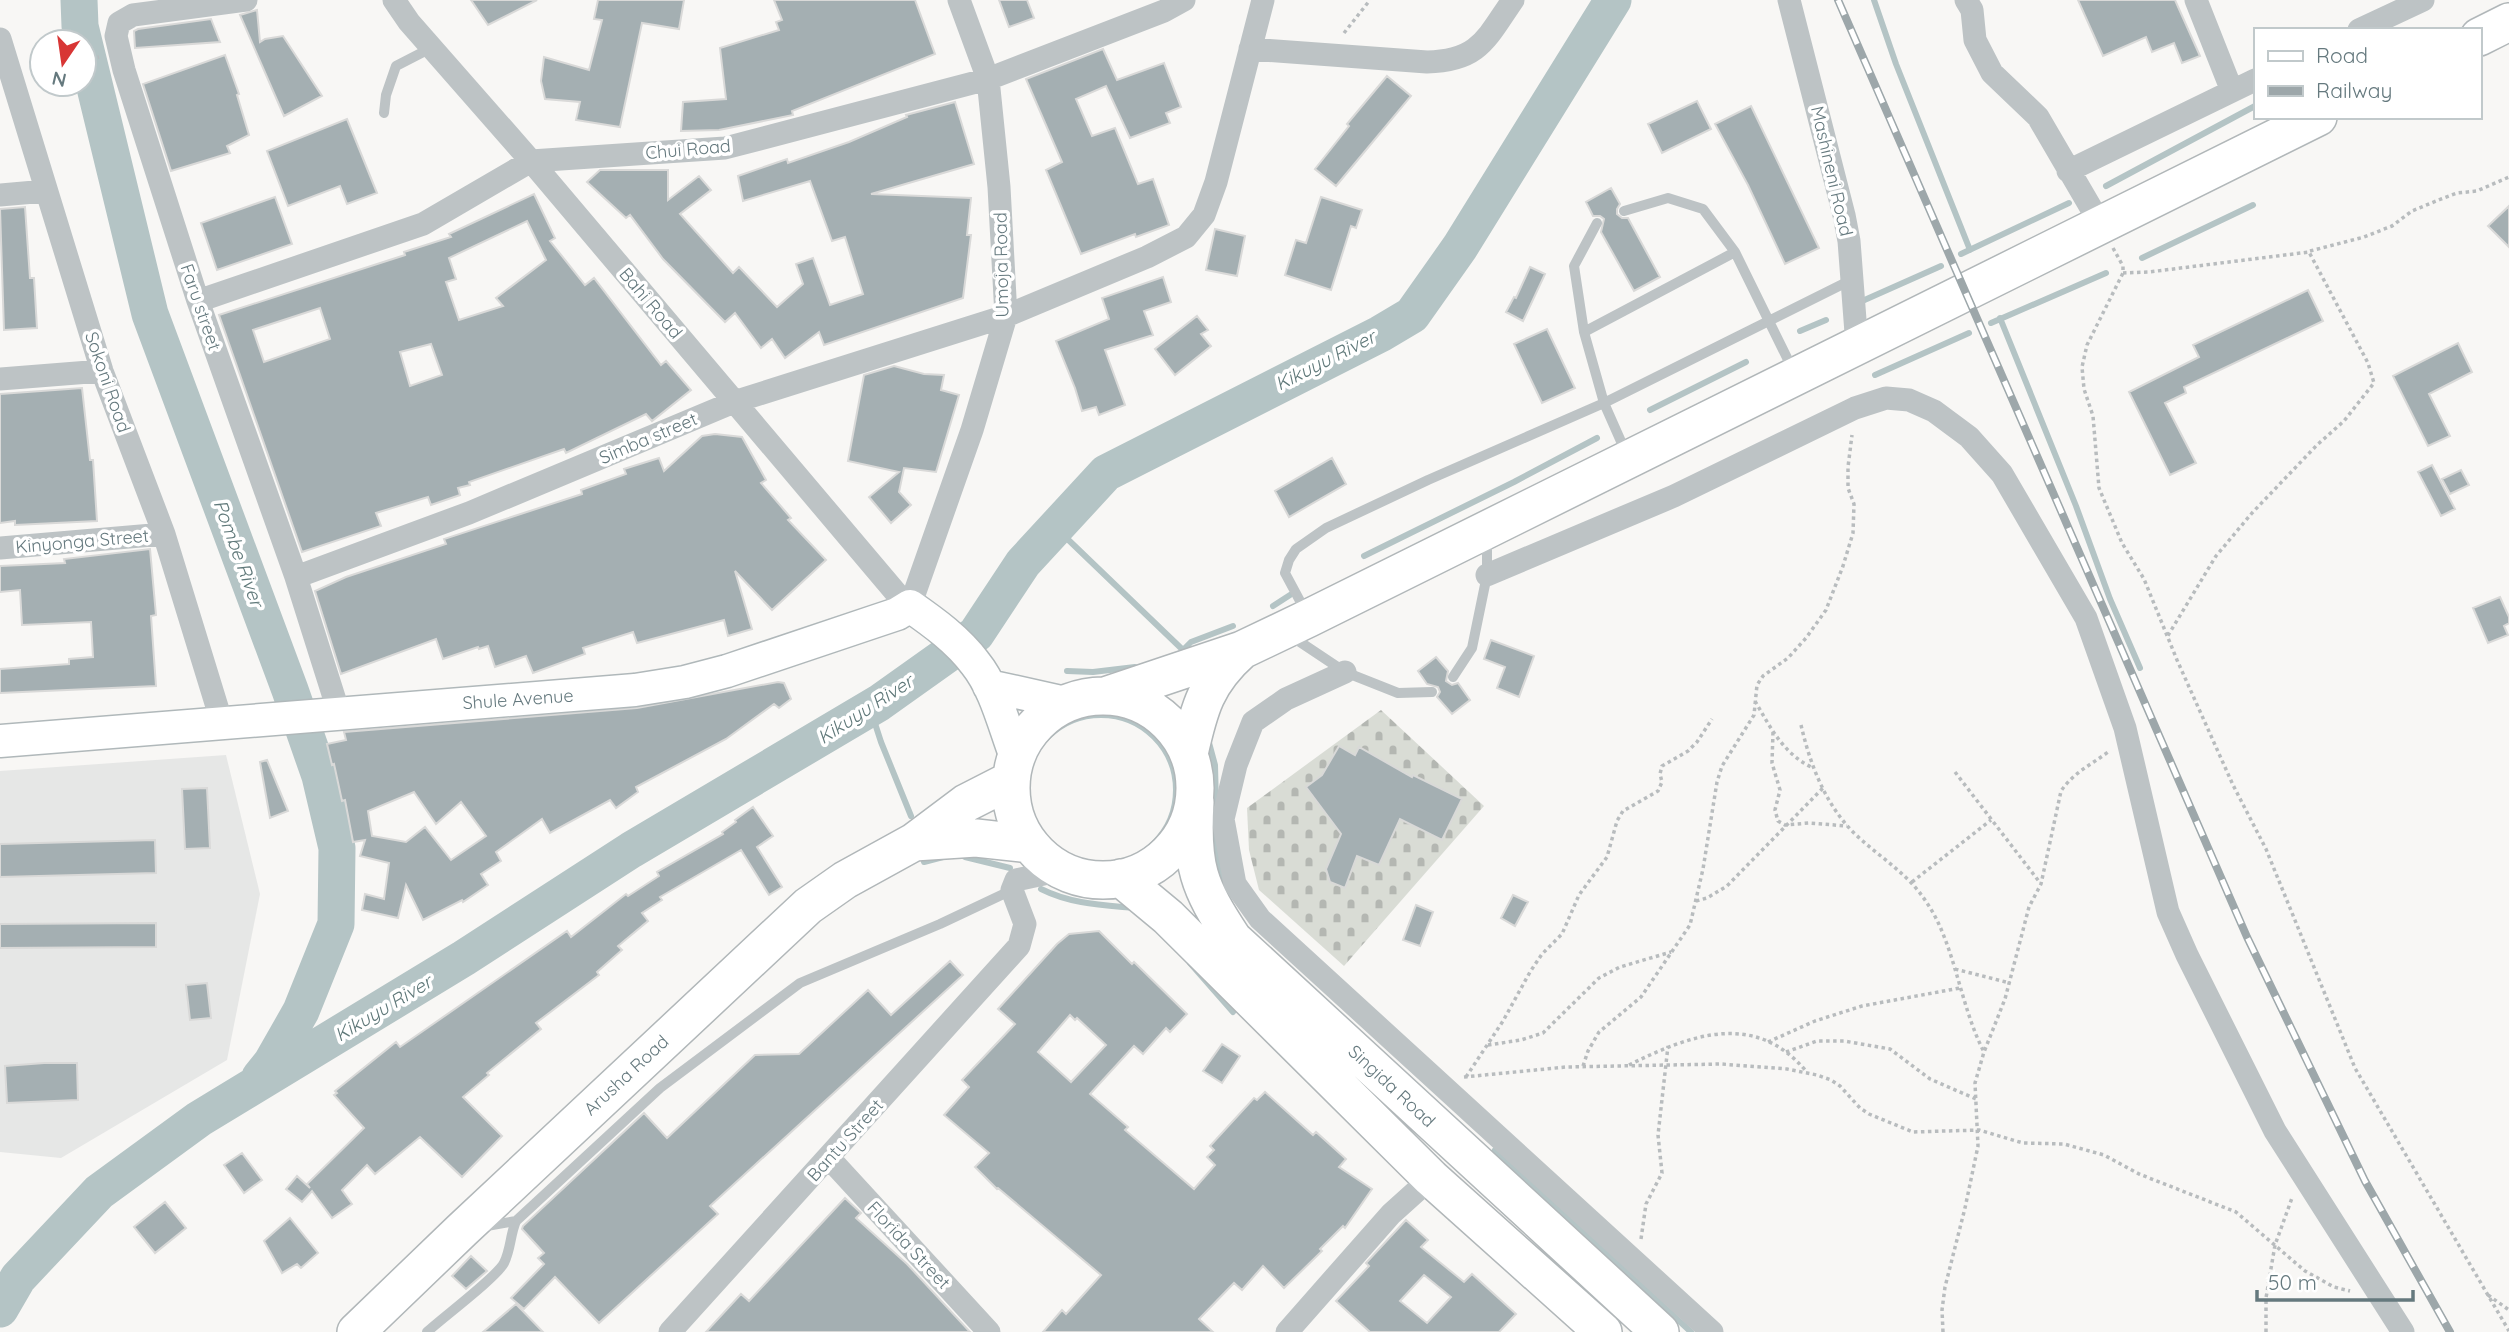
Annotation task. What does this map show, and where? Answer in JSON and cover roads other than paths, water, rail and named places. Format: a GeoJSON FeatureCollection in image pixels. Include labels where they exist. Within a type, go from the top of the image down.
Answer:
{"type":"FeatureCollection","features":[{"type":"Feature","properties":{"kind":"highway"},"geometry":{"type":"LineString","coordinates":[[2481,36],[2509,22]]}},
{"type":"Feature","properties":{"kind":"highway"},"geometry":{"type":"LineString","coordinates":[[1105,696],[1131,700],[1156,712],[1176,731],[1189,754],[1194,770],[1195,802],[1178,842],[1163,859],[1143,871],[1121,878],[1102,880],[1062,870],[1045,859],[1030,844],[1018,825],[1012,802],[1013,768],[1027,735],[1044,716],[1066,703],[1105,696],[1242,650],[2314,119]]}},
{"type":"Feature","properties":{"kind":"highway"},"geometry":{"type":"LineString","coordinates":[[1189,754],[1197,715],[1208,691],[1225,665],[1242,650]]}},
{"type":"Feature","properties":{"kind":"highway","name":"Arusha Road"},"geometry":{"type":"LineString","coordinates":[[356,1332],[808,906],[845,880],[914,842],[1013,768]]}},
{"type":"Feature","properties":{"kind":"highway","name":"Singida Road"},"geometry":{"type":"LineString","coordinates":[[1195,802],[1192,841],[1199,878],[1212,907],[1233,939],[1660,1332]]}},
{"type":"Feature","properties":{"kind":"highway"},"geometry":{"type":"LineString","coordinates":[[914,842],[976,838],[1030,844]]}},
{"type":"Feature","properties":{"kind":"highway","name":"Singida Road"},"geometry":{"type":"LineString","coordinates":[[1121,878],[1168,918],[1431,1178],[1603,1332]]}},
{"type":"Feature","properties":{"kind":"main road"},"geometry":{"type":"LineString","coordinates":[[910,606],[936,625],[982,674],[1013,768]]}},
{"type":"Feature","properties":{"kind":"main road","name":"Shule Avenue"},"geometry":{"type":"LineString","coordinates":[[0,741],[635,690],[685,682],[727,671],[897,614],[910,606]]}},
{"type":"Feature","properties":{"kind":"main road"},"geometry":{"type":"LineString","coordinates":[[982,674],[1066,703]]}},
{"type":"Feature","properties":{"kind":"street","name":"Faru street"},"geometry":{"type":"LineString","coordinates":[[246,0],[133,15],[119,23],[116,36],[124,70],[198,301],[296,577],[339,713]]}},
{"type":"Feature","properties":{"kind":"street","name":"Bahi Road"},"geometry":{"type":"LineString","coordinates":[[394,0],[431,48],[531,160],[897,594],[910,606]]}},
{"type":"Feature","properties":{"kind":"street","name":"Umoja Road"},"geometry":{"type":"LineString","coordinates":[[910,606],[972,430],[1006,316],[999,187],[988,79],[959,0]]}},
{"type":"Feature","properties":{"kind":"street","name":"Chui Road"},"geometry":{"type":"LineString","coordinates":[[198,301],[423,224],[531,160],[725,148],[988,79],[1184,0]]}},
{"type":"Feature","properties":{"kind":"street","name":"Simba street"},"geometry":{"type":"LineString","coordinates":[[296,577],[469,513],[734,402],[1006,316],[1147,257],[1186,237],[1204,215],[1216,182],[1264,0]]}},
{"type":"Feature","properties":{"kind":"street"},"geometry":{"type":"LineString","coordinates":[[1250,49],[1449,62],[1480,46],[1513,0]]}},
{"type":"Feature","properties":{"kind":"street","name":"Mashineni Road"},"geometry":{"type":"LineString","coordinates":[[1789,0],[1844,215],[1857,346]]}},
{"type":"Feature","properties":{"kind":"street"},"geometry":{"type":"LineString","coordinates":[[1966,0],[1972,10],[1975,40],[1992,73],[2038,117],[2101,225]]}},
{"type":"Feature","properties":{"kind":"street"},"geometry":{"type":"LineString","coordinates":[[2196,0],[2232,91]]}},
{"type":"Feature","properties":{"kind":"street"},"geometry":{"type":"LineString","coordinates":[[2363,28],[2423,0]]}},
{"type":"Feature","properties":{"kind":"street","name":"Sokoni Road"},"geometry":{"type":"LineString","coordinates":[[0,39],[102,371],[164,534],[222,723]]}},
{"type":"Feature","properties":{"kind":"street"},"geometry":{"type":"LineString","coordinates":[[2068,171],[2254,80]]}},
{"type":"Feature","properties":{"kind":"street"},"geometry":{"type":"LineString","coordinates":[[0,195],[46,191]]}},
{"type":"Feature","properties":{"kind":"street"},"geometry":{"type":"LineString","coordinates":[[0,379],[102,371]]}},
{"type":"Feature","properties":{"kind":"street"},"geometry":{"type":"LineString","coordinates":[[1488,575],[1674,496],[1855,408],[1886,398],[1909,400],[1934,411],[1969,438],[2002,474],[2085,618],[2125,727],[2168,912],[2275,1131],[2403,1332]]}},
{"type":"Feature","properties":{"kind":"street","name":"Kinyonga Street"},"geometry":{"type":"LineString","coordinates":[[0,548],[164,534]]}},
{"type":"Feature","properties":{"kind":"street"},"geometry":{"type":"LineString","coordinates":[[1345,673],[1286,699],[1253,722],[1236,765],[1223,819],[1235,884],[1260,919],[1712,1332]]}},
{"type":"Feature","properties":{"kind":"street"},"geometry":{"type":"LineString","coordinates":[[1012,890],[1016,880],[1062,870]]}},
{"type":"Feature","properties":{"kind":"street","name":"Bantu Street"},"geometry":{"type":"LineString","coordinates":[[670,1332],[1019,946],[1024,924],[1012,890]]}},
{"type":"Feature","properties":{"kind":"street","name":"Florida Street"},"geometry":{"type":"LineString","coordinates":[[829,1158],[989,1332]]}},
{"type":"Feature","properties":{"kind":"street"},"geometry":{"type":"LineString","coordinates":[[1287,1332],[1391,1214],[1431,1178]]}},
{"type":"Feature","properties":{"kind":"lane"},"geometry":{"type":"LineString","coordinates":[[384,114],[386,95],[396,66],[431,48]]}},
{"type":"Feature","properties":{"kind":"lane"},"geometry":{"type":"LineString","coordinates":[[1624,211],[1668,198],[1703,209],[1735,253],[1796,375]]}},
{"type":"Feature","properties":{"kind":"lane"},"geometry":{"type":"LineString","coordinates":[[1597,223],[1574,266],[1584,332],[1604,403],[1629,458]]}},
{"type":"Feature","properties":{"kind":"lane"},"geometry":{"type":"LineString","coordinates":[[1584,332],[1735,253]]}},
{"type":"Feature","properties":{"kind":"lane"},"geometry":{"type":"LineString","coordinates":[[1432,692],[1398,693],[1345,673],[1296,624],[1285,573],[1296,549],[1326,528],[1604,403],[1852,280]]}},
{"type":"Feature","properties":{"kind":"lane"},"geometry":{"type":"LineString","coordinates":[[1452,677],[1472,648],[1488,575],[1487,529]]}},
{"type":"Feature","properties":{"kind":"lane"},"geometry":{"type":"LineString","coordinates":[[427,1332],[503,1266],[511,1247],[516,1221],[660,1088],[800,983],[940,924],[1012,890]]}},
{"type":"Feature","properties":{"kind":"lane"},"geometry":{"type":"LineString","coordinates":[[462,1230],[516,1221]]}},
{"type":"Feature","properties":{"kind":"waterway","name":"Pombe River"},"geometry":{"type":"LineString","coordinates":[[79,0],[80,26],[150,314],[290,690],[320,776],[337,848],[336,924],[301,1011],[272,1062],[260,1077]]}},
{"type":"Feature","properties":{"kind":"waterway","name":"Kikuyu River"},"geometry":{"type":"LineString","coordinates":[[0,1309],[18,1278],[99,1192],[199,1119],[464,958],[631,850],[879,703],[976,634],[1023,563],[1106,473],[1380,334],[1412,315],[1460,247],[1613,0]]}},
{"type":"Feature","properties":{"kind":"waterway"},"geometry":{"type":"LineString","coordinates":[[1874,0],[1896,64],[1970,250]]}},
{"type":"Feature","properties":{"kind":"waterway"},"geometry":{"type":"LineString","coordinates":[[2106,186],[2254,107]]}},
{"type":"Feature","properties":{"kind":"waterway"},"geometry":{"type":"LineString","coordinates":[[1961,254],[2069,203]]}},
{"type":"Feature","properties":{"kind":"waterway"},"geometry":{"type":"LineString","coordinates":[[2142,258],[2253,205]]}},
{"type":"Feature","properties":{"kind":"waterway"},"geometry":{"type":"LineString","coordinates":[[1860,302],[1941,266]]}},
{"type":"Feature","properties":{"kind":"waterway"},"geometry":{"type":"LineString","coordinates":[[1991,323],[2106,273]]}},
{"type":"Feature","properties":{"kind":"waterway"},"geometry":{"type":"LineString","coordinates":[[2000,318],[2076,506],[2110,599],[2140,668]]}},
{"type":"Feature","properties":{"kind":"waterway"},"geometry":{"type":"LineString","coordinates":[[1800,331],[1826,320]]}},
{"type":"Feature","properties":{"kind":"waterway"},"geometry":{"type":"LineString","coordinates":[[1875,375],[1969,333]]}},
{"type":"Feature","properties":{"kind":"waterway"},"geometry":{"type":"LineString","coordinates":[[1650,410],[1746,362]]}},
{"type":"Feature","properties":{"kind":"waterway"},"geometry":{"type":"LineString","coordinates":[[1364,556],[1597,438]]}},
{"type":"Feature","properties":{"kind":"waterway"},"geometry":{"type":"LineString","coordinates":[[1056,528],[1184,651]]}},
{"type":"Feature","properties":{"kind":"waterway"},"geometry":{"type":"LineString","coordinates":[[1273,606],[1290,595]]}},
{"type":"Feature","properties":{"kind":"waterway"},"geometry":{"type":"LineString","coordinates":[[1182,651],[1191,642],[1233,626]]}},
{"type":"Feature","properties":{"kind":"waterway"},"geometry":{"type":"LineString","coordinates":[[1067,671],[1093,672],[1135,667]]}},
{"type":"Feature","properties":{"kind":"waterway"},"geometry":{"type":"LineString","coordinates":[[870,708],[911,816]]}},
{"type":"Feature","properties":{"kind":"waterway"},"geometry":{"type":"LineString","coordinates":[[1101,715],[1130,720],[1154,737],[1171,761],[1176,790],[1171,819],[1154,843],[1130,860],[1101,865],[1072,860],[1048,843],[1031,819],[1026,790],[1031,761],[1048,737],[1072,720],[1101,715]]}},
{"type":"Feature","properties":{"kind":"waterway"},"geometry":{"type":"LineString","coordinates":[[1208,739],[1215,765],[1216,804]]}},
{"type":"Feature","properties":{"kind":"waterway"},"geometry":{"type":"LineString","coordinates":[[1214,829],[1220,874],[1226,886]]}},
{"type":"Feature","properties":{"kind":"waterway"},"geometry":{"type":"LineString","coordinates":[[924,862],[943,857]]}},
{"type":"Feature","properties":{"kind":"waterway"},"geometry":{"type":"LineString","coordinates":[[965,857],[1010,868]]}},
{"type":"Feature","properties":{"kind":"waterway"},"geometry":{"type":"LineString","coordinates":[[1041,889],[1075,901],[1134,908]]}},
{"type":"Feature","properties":{"kind":"waterway"},"geometry":{"type":"LineString","coordinates":[[1190,963],[1233,1012]]}},
{"type":"Feature","properties":{"kind":"waterway"},"geometry":{"type":"LineString","coordinates":[[1495,1150],[1691,1332]]}},
{"type":"Feature","properties":{"kind":"railway"},"geometry":{"type":"LineString","coordinates":[[1838,0],[2247,937],[2365,1181],[2450,1332]]}}]}
